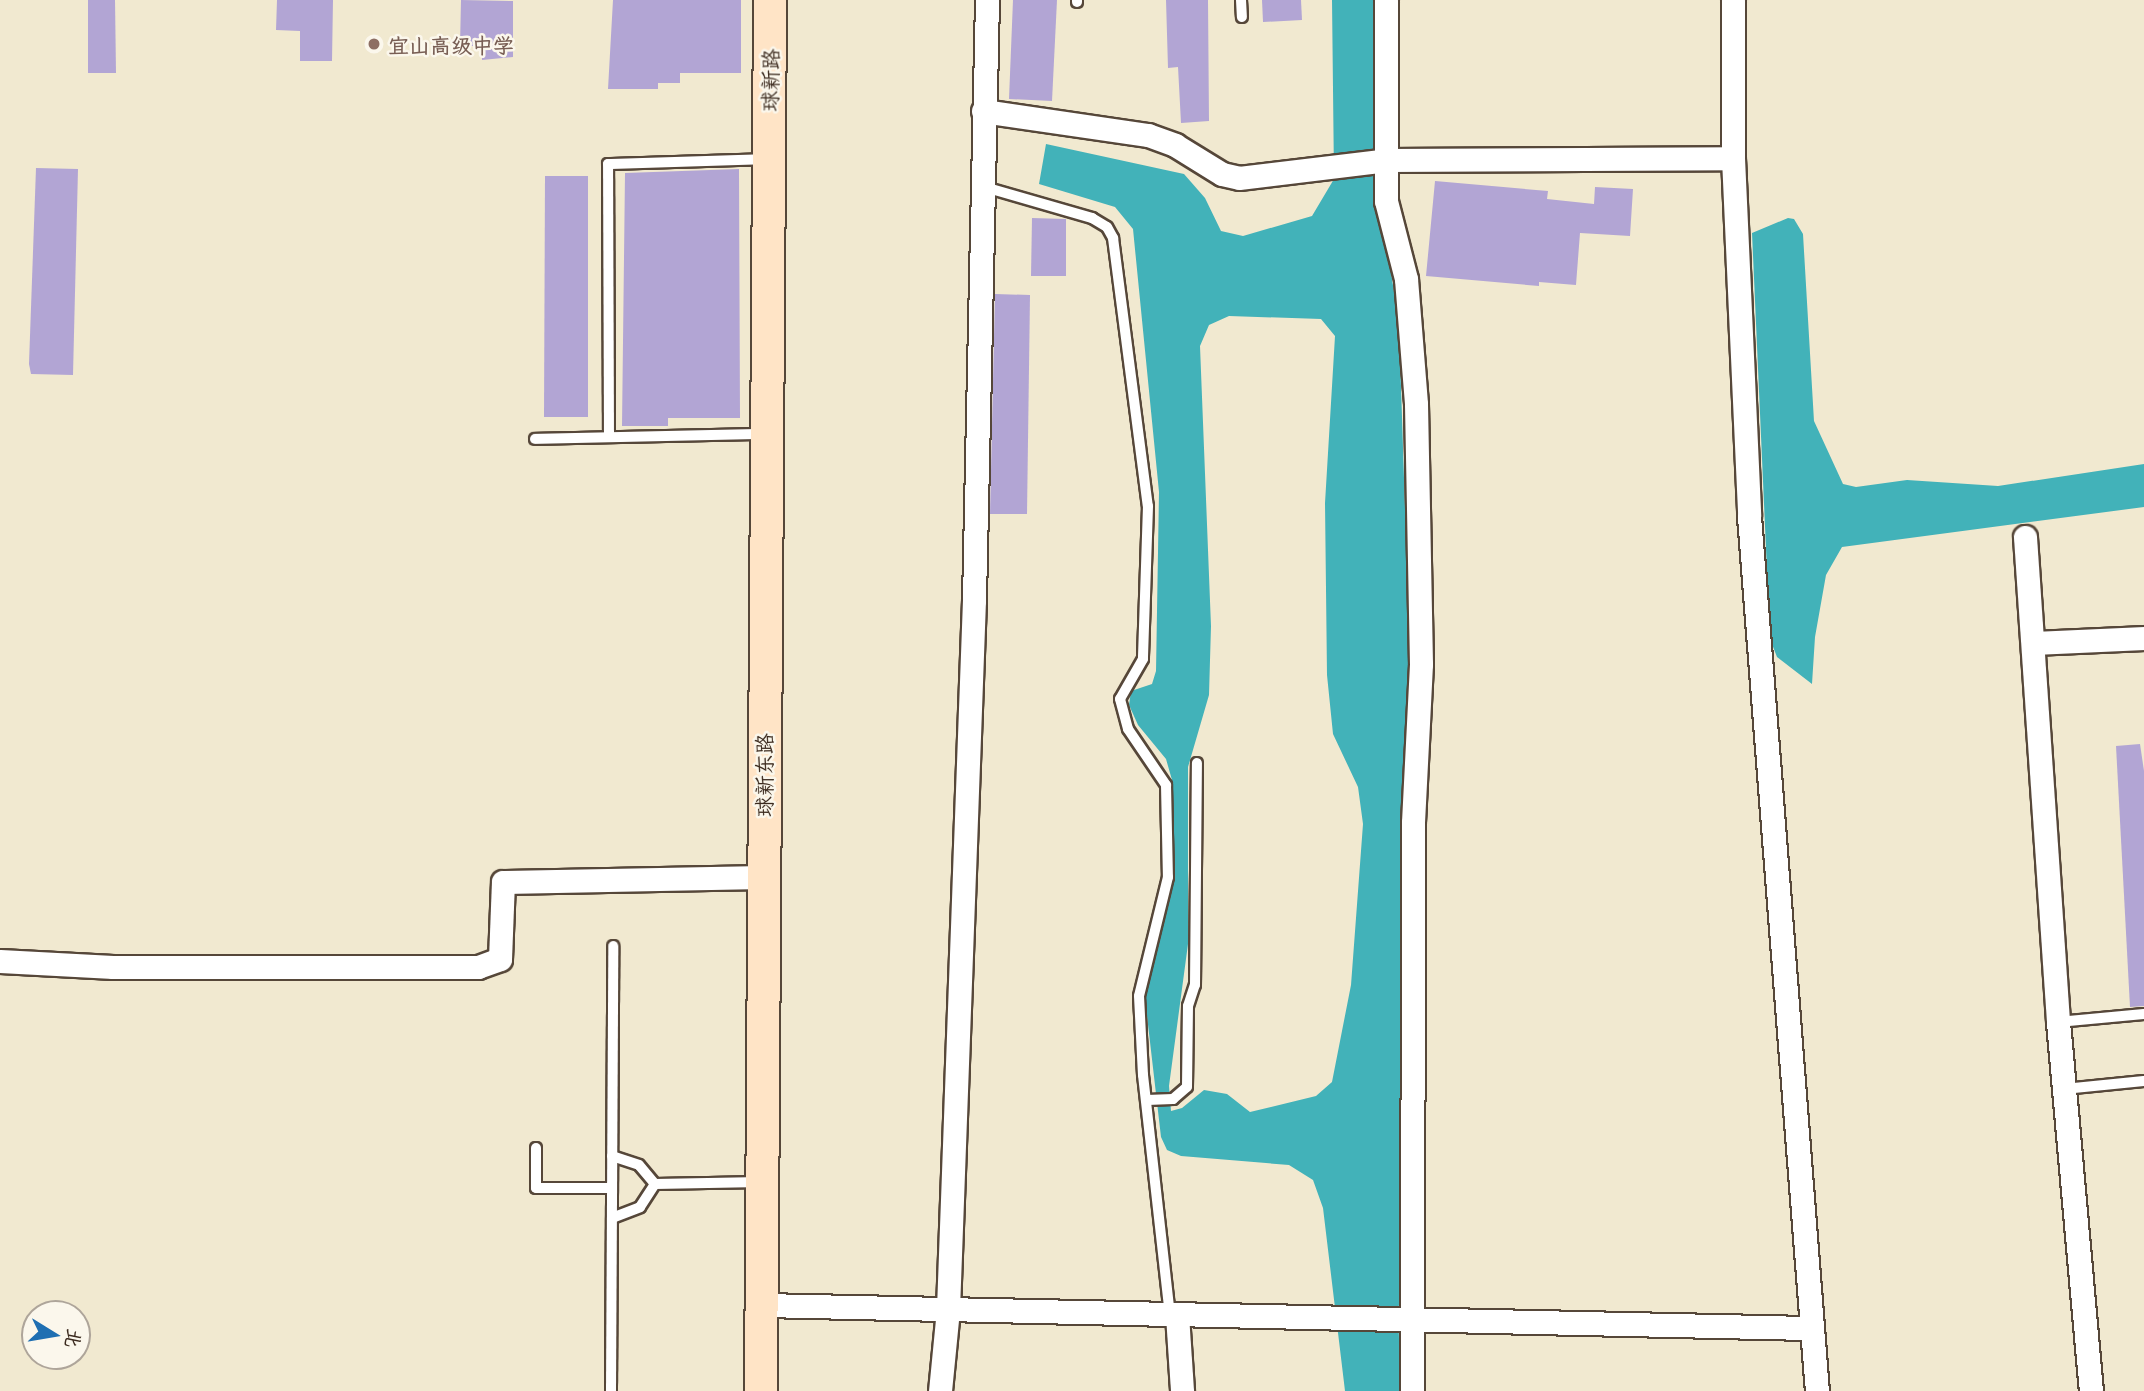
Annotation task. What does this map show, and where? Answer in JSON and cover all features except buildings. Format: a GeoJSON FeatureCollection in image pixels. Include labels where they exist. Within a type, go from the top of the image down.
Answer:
{"type":"FeatureCollection","features":[{"type":"Feature","properties":{"kind":"street","name":"球新路"},"geometry":{"type":"LineString","coordinates":[[768,159],[770,0]]}},
{"type":"Feature","properties":{"kind":"street"},"geometry":{"type":"LineString","coordinates":[[940,1391],[948,1309],[974,600],[987,0]]}},
{"type":"Feature","properties":{"kind":"street"},"geometry":{"type":"LineString","coordinates":[[1386,0],[1383,160],[1387,201],[1406,279],[1416,404],[1421,664],[1413,823],[1408,1321],[1412,1391]]}},
{"type":"Feature","properties":{"kind":"street"},"geometry":{"type":"LineString","coordinates":[[1733,0],[1733,158],[1761,708],[1817,1391]]}},
{"type":"Feature","properties":{"kind":"street"},"geometry":{"type":"LineString","coordinates":[[983,111],[1148,135],[1230,177],[1383,160],[1733,158]]}},
{"type":"Feature","properties":{"kind":"street","name":"球新东路"},"geometry":{"type":"LineString","coordinates":[[761,1391],[768,159]]}},
{"type":"Feature","properties":{"kind":"street"},"geometry":{"type":"LineString","coordinates":[[2025,537],[2058,1022],[2091,1391]]}},
{"type":"Feature","properties":{"kind":"street"},"geometry":{"type":"LineString","coordinates":[[2034,643],[2144,638]]}},
{"type":"Feature","properties":{"kind":"street"},"geometry":{"type":"LineString","coordinates":[[0,961],[113,967],[478,967],[500,959],[503,882],[764,877]]}},
{"type":"Feature","properties":{"kind":"street"},"geometry":{"type":"LineString","coordinates":[[762,1305],[1811,1328]]}},
{"type":"Feature","properties":{"kind":"street"},"geometry":{"type":"LineString","coordinates":[[1174,1315],[1182,1391]]}},
{"type":"Feature","properties":{"kind":"lane"},"geometry":{"type":"LineString","coordinates":[[1241,0],[1242,17]]}},
{"type":"Feature","properties":{"kind":"lane"},"geometry":{"type":"LineString","coordinates":[[609,437],[608,164],[768,159]]}},
{"type":"Feature","properties":{"kind":"lane"},"geometry":{"type":"LineString","coordinates":[[981,186],[1092,218],[1107,227],[1113,238],[1148,506],[1143,659],[1120,699],[1128,729],[1166,785],[1168,877],[1139,996],[1174,1315]]}},
{"type":"Feature","properties":{"kind":"lane"},"geometry":{"type":"LineString","coordinates":[[535,439],[765,434]]}},
{"type":"Feature","properties":{"kind":"lane"},"geometry":{"type":"LineString","coordinates":[[1152,1100],[1172,1099],[1187,1087],[1188,1006],[1195,985],[1197,763]]}},
{"type":"Feature","properties":{"kind":"lane"},"geometry":{"type":"LineString","coordinates":[[611,1391],[613,946]]}},
{"type":"Feature","properties":{"kind":"lane"},"geometry":{"type":"LineString","coordinates":[[2058,1022],[2144,1014]]}},
{"type":"Feature","properties":{"kind":"lane"},"geometry":{"type":"LineString","coordinates":[[2064,1089],[2144,1081]]}},
{"type":"Feature","properties":{"kind":"lane"},"geometry":{"type":"LineString","coordinates":[[536,1148],[536,1188],[612,1188]]}},
{"type":"Feature","properties":{"kind":"lane"},"geometry":{"type":"LineString","coordinates":[[612,1156],[639,1164],[655,1184]]}},
{"type":"Feature","properties":{"kind":"lane"},"geometry":{"type":"LineString","coordinates":[[655,1184],[764,1182]]}},
{"type":"Feature","properties":{"kind":"lane"},"geometry":{"type":"LineString","coordinates":[[612,1218],[640,1207],[655,1184]]}},
{"type":"Feature","properties":{"kind":"water"},"geometry":{"type":"Polygon","coordinates":[[[1332,0],[1378,0],[1389,259],[1399,325],[1411,692],[1402,1282],[1398,1312],[1401,1391],[1345,1391],[1323,1208],[1313,1180],[1289,1165],[1181,1156],[1167,1150],[1161,1137],[1144,990],[1149,954],[1174,878],[1172,780],[1166,759],[1138,725],[1129,705],[1131,691],[1152,684],[1156,671],[1159,492],[1133,229],[1115,207],[1039,184],[1046,144],[1184,174],[1205,198],[1221,231],[1243,236],[1312,216],[1334,179],[1332,0]],[[1229,316],[1209,325],[1200,346],[1211,626],[1209,695],[1188,767],[1188,944],[1169,1086],[1171,1111],[1182,1108],[1204,1090],[1227,1094],[1250,1112],[1316,1096],[1332,1082],[1351,985],[1363,824],[1358,787],[1333,734],[1327,675],[1325,503],[1335,336],[1321,319],[1229,316]]]}},
{"type":"Feature","properties":{"kind":"water"},"geometry":{"type":"Polygon","coordinates":[[[1788,218],[1794,219],[1803,234],[1814,421],[1843,484],[1856,487],[1907,480],[1998,486],[2144,464],[2144,507],[1842,547],[1826,575],[1815,637],[1812,684],[1777,657],[1770,639],[1752,233],[1788,218]]]}},
{"type":"Feature","properties":{"kind":"place","name":"宜山高级中学"},"geometry":{"type":"Point","coordinates":[374,44]}}]}
